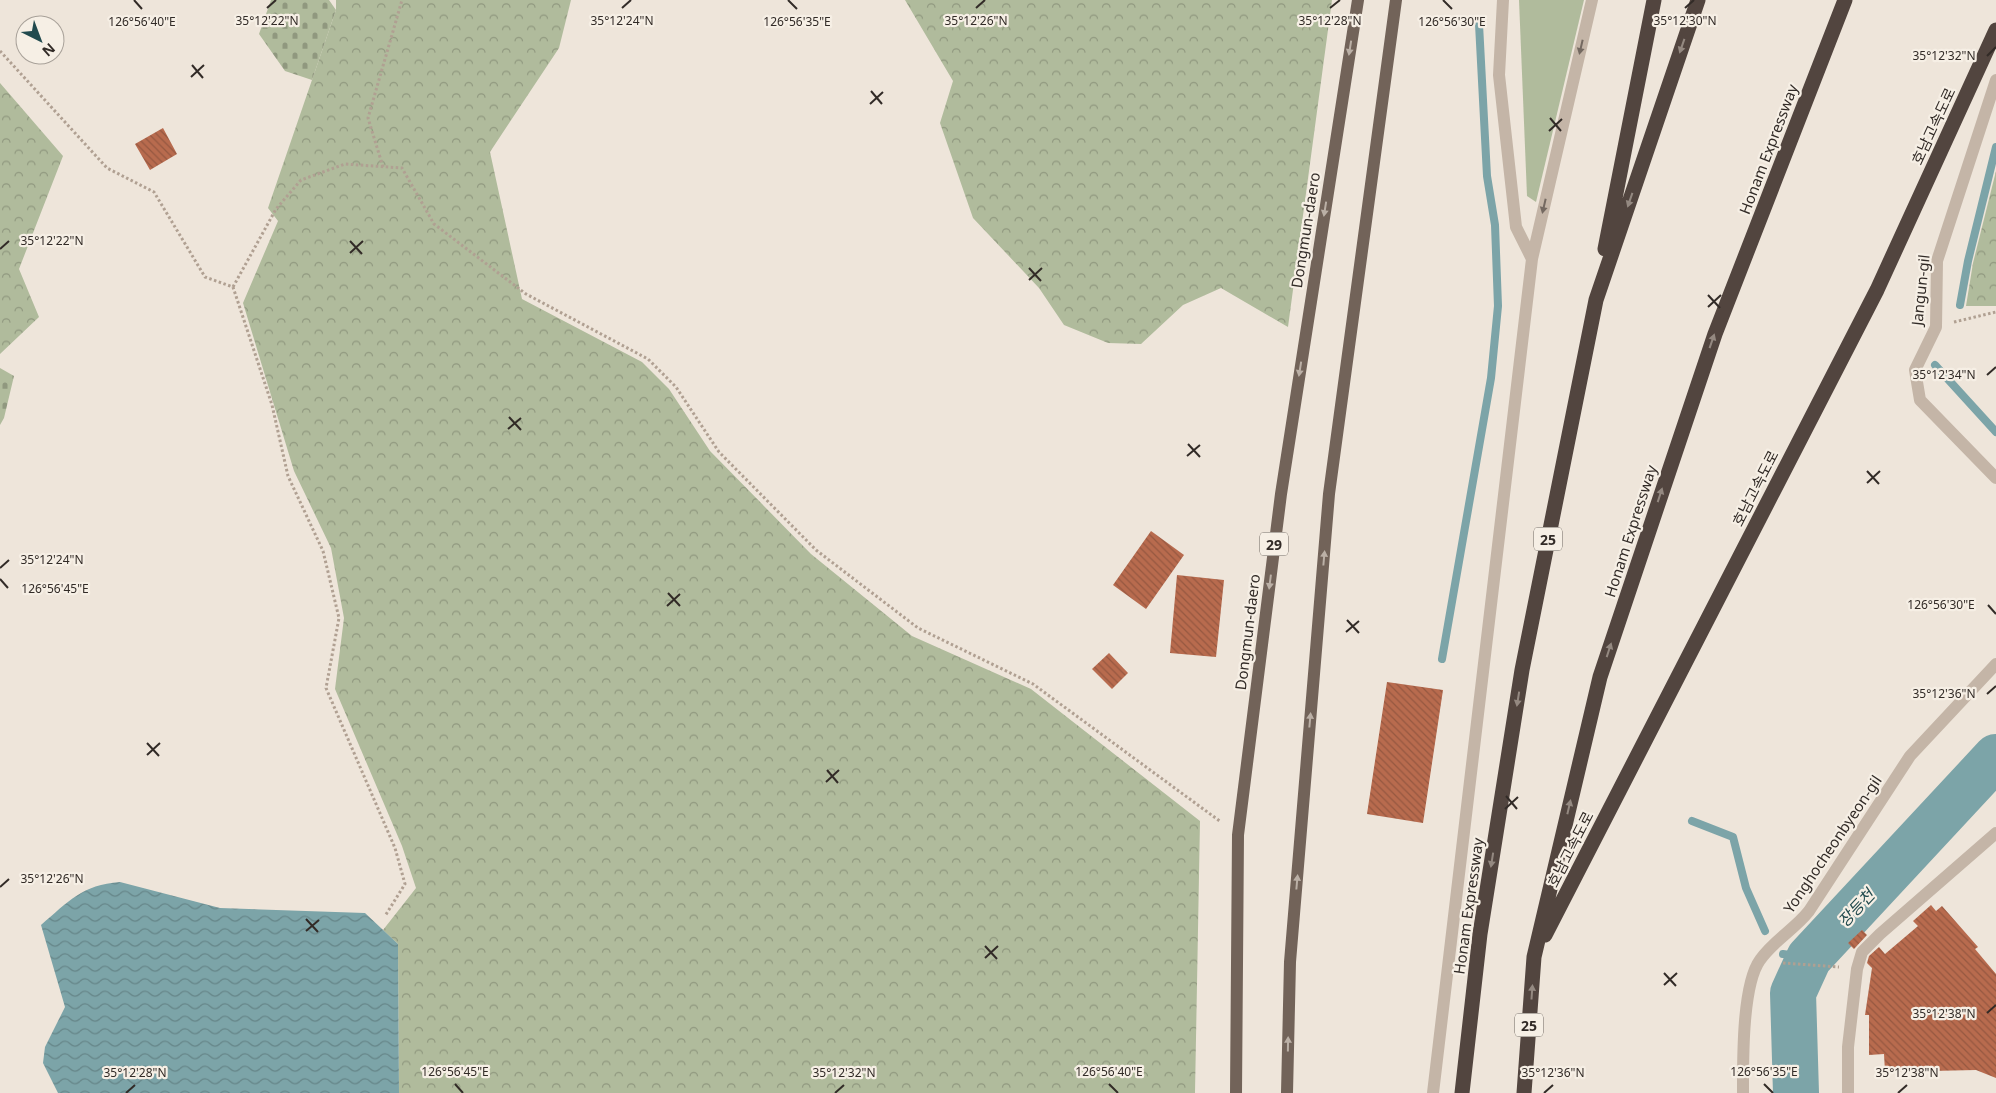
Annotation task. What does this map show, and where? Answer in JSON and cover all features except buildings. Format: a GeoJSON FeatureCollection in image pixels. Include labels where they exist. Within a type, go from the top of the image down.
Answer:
{"type":"FeatureCollection","features":[{"type":"Feature","properties":{"kind":"highway"},"geometry":{"type":"LineString","coordinates":[[1526,651],[1654,0]]}},
{"type":"Feature","properties":{"kind":"highway","name":"25"},"geometry":{"type":"LineString","coordinates":[[1526,651],[1596,300],[1698,0]]}},
{"type":"Feature","properties":{"kind":"highway","name":"Honam Expressway"},"geometry":{"type":"LineString","coordinates":[[1524,1093],[1534,957],[1600,677],[1715,334],[1845,0]]}},
{"type":"Feature","properties":{"kind":"highway","name":"호남고속도로"},"geometry":{"type":"LineString","coordinates":[[1534,957],[1877,290],[1996,30]]}},
{"type":"Feature","properties":{"kind":"highway","name":"Honam Expressway"},"geometry":{"type":"LineString","coordinates":[[1462,1093],[1480,934],[1526,651]]}},
{"type":"Feature","properties":{"kind":"main road","name":"Dongmun-daero"},"geometry":{"type":"LineString","coordinates":[[1236,1093],[1238,835],[1281,494],[1358,0]]}},
{"type":"Feature","properties":{"kind":"main road"},"geometry":{"type":"LineString","coordinates":[[1287,1093],[1290,962],[1329,494],[1396,0]]}},
{"type":"Feature","properties":{"kind":"street"},"geometry":{"type":"LineString","coordinates":[[1503,0],[1500,85],[1516,227],[1532,259]]}},
{"type":"Feature","properties":{"kind":"street"},"geometry":{"type":"LineString","coordinates":[[1433,1093],[1532,259],[1592,0]]}},
{"type":"Feature","properties":{"kind":"street","name":"Jangun-gil"},"geometry":{"type":"LineString","coordinates":[[1996,80],[1937,262],[1936,326],[1915,370],[1920,400],[1996,478]]}},
{"type":"Feature","properties":{"kind":"street","name":"Yonghocheonbyeon-gil"},"geometry":{"type":"LineString","coordinates":[[1743,1093],[1744,1020],[1759,961],[1798,926],[1910,756],[1996,664]]}},
{"type":"Feature","properties":{"kind":"street"},"geometry":{"type":"LineString","coordinates":[[1848,1093],[1848,1047],[1857,969],[1862,952],[1880,934],[1996,833]]}},
{"type":"Feature","properties":{"kind":"path"},"geometry":{"type":"LineString","coordinates":[[383,167],[368,118],[402,0]]}},
{"type":"Feature","properties":{"kind":"path"},"geometry":{"type":"LineString","coordinates":[[0,51],[107,168],[154,192],[205,277],[232,287]]}},
{"type":"Feature","properties":{"kind":"path"},"geometry":{"type":"LineString","coordinates":[[386,916],[405,884],[395,848],[326,688],[338,618],[323,551],[288,476],[272,404],[232,287],[276,209],[300,180],[345,164],[402,168],[434,224],[526,294],[648,359],[676,388],[719,452],[816,550],[918,628],[1033,684],[1238,835]]}},
{"type":"Feature","properties":{"kind":"path"},"geometry":{"type":"LineString","coordinates":[[1936,326],[1996,312]]}},
{"type":"Feature","properties":{"kind":"path"},"geometry":{"type":"LineString","coordinates":[[1773,962],[1844,968]]}},
{"type":"Feature","properties":{"kind":"green space"},"geometry":{"type":"Polygon","coordinates":[[[271,0],[329,0],[336,10],[312,80],[285,71],[259,34],[271,0]]]}},
{"type":"Feature","properties":{"kind":"green space"},"geometry":{"type":"Polygon","coordinates":[[[336,0],[571,0],[559,48],[490,152],[522,299],[642,362],[669,389],[710,451],[811,554],[912,636],[1031,689],[1200,821],[1195,1093],[399,1093],[398,944],[383,930],[416,888],[402,846],[335,689],[344,618],[331,548],[294,471],[243,303],[278,221],[268,208],[336,10],[336,0]]]}},
{"type":"Feature","properties":{"kind":"green space"},"geometry":{"type":"Polygon","coordinates":[[[905,0],[1332,0],[1288,327],[1221,288],[1183,305],[1141,344],[1108,343],[1064,325],[1039,288],[973,218],[940,123],[953,81],[905,0]]]}},
{"type":"Feature","properties":{"kind":"green space"},"geometry":{"type":"Polygon","coordinates":[[[1519,0],[1584,0],[1536,202],[1527,196],[1519,0]]]}},
{"type":"Feature","properties":{"kind":"green space"},"geometry":{"type":"Polygon","coordinates":[[[0,83],[63,156],[19,269],[39,317],[0,354],[0,83]]]}},
{"type":"Feature","properties":{"kind":"green space"},"geometry":{"type":"Polygon","coordinates":[[[1996,171],[1996,306],[1966,306],[1973,263],[1996,171]]]}},
{"type":"Feature","properties":{"kind":"green space"},"geometry":{"type":"Polygon","coordinates":[[[0,368],[14,376],[4,418],[0,425],[0,368]]]}},
{"type":"Feature","properties":{"kind":"water"},"geometry":{"type":"Polygon","coordinates":[[[120,882],[220,908],[365,913],[398,944],[399,1093],[58,1093],[43,1063],[45,1047],[65,1007],[41,925],[68,902],[86,891],[120,882]]]}},
{"type":"Feature","properties":{"kind":"waterway"},"geometry":{"type":"LineString","coordinates":[[1442,659],[1491,378],[1498,306],[1495,225],[1487,176],[1479,24]]}},
{"type":"Feature","properties":{"kind":"waterway"},"geometry":{"type":"LineString","coordinates":[[1960,305],[1968,261],[1996,147]]}},
{"type":"Feature","properties":{"kind":"waterway"},"geometry":{"type":"LineString","coordinates":[[1935,365],[1996,432]]}},
{"type":"Feature","properties":{"kind":"waterway","name":"장등천"},"geometry":{"type":"LineString","coordinates":[[1796,1093],[1793,993],[1809,958],[1996,757]]}},
{"type":"Feature","properties":{"kind":"waterway"},"geometry":{"type":"LineString","coordinates":[[1692,821],[1733,837],[1746,888],[1765,931]]}},
{"type":"Feature","properties":{"kind":"waterway"},"geometry":{"type":"LineString","coordinates":[[1783,954],[1809,958]]}}]}
